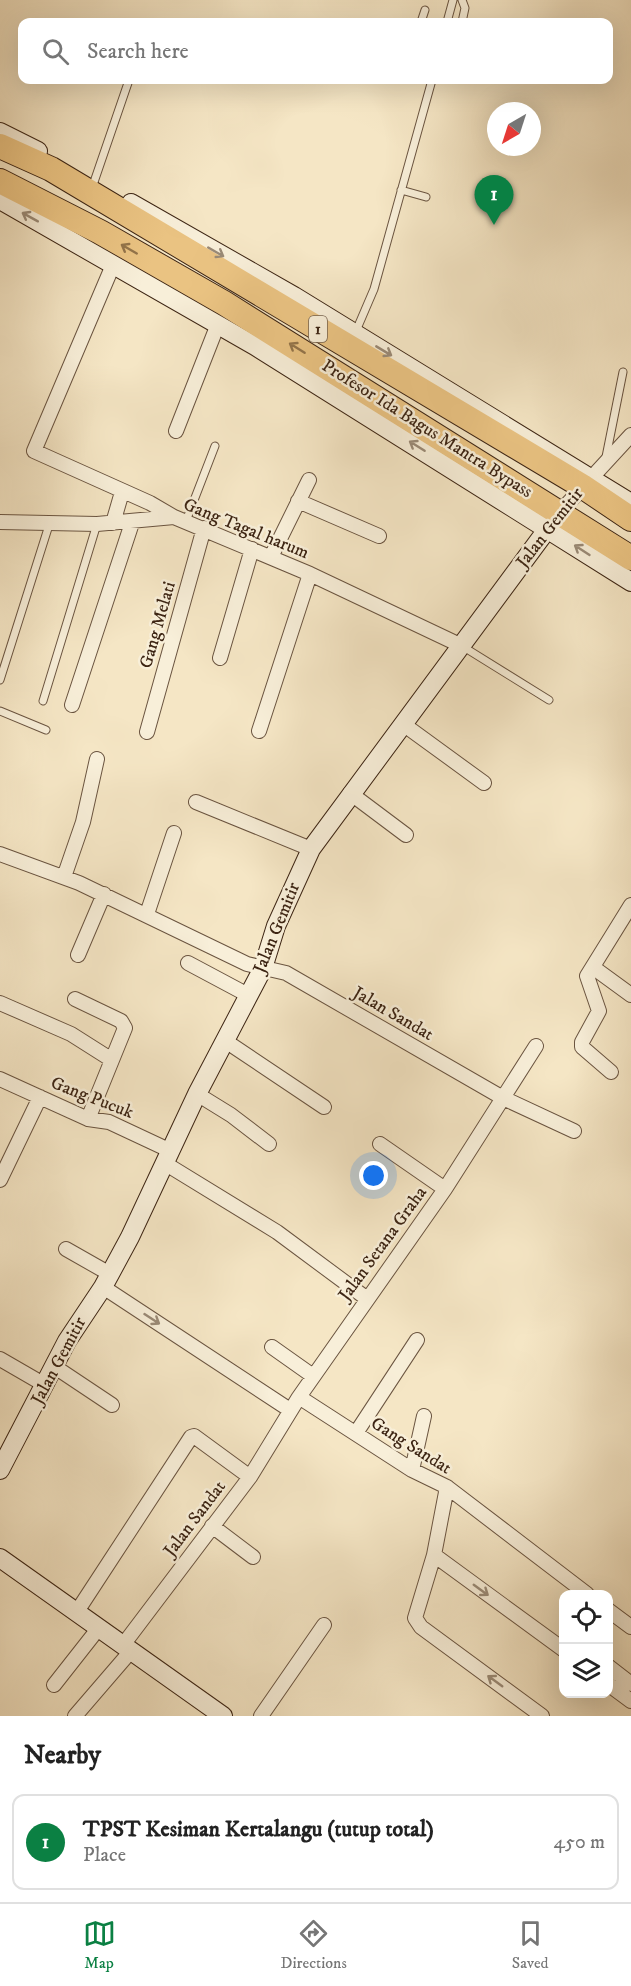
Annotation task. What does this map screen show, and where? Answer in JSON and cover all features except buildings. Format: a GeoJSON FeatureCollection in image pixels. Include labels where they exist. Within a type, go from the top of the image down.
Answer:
{"type":"FeatureCollection","features":[{"type":"Feature","properties":{"kind":"highway","name":"Profesor Ida Bagus Mantra Bypass"},"geometry":{"type":"LineString","coordinates":[[0,146],[51,169],[586,482],[631,519]]}},
{"type":"Feature","properties":{"kind":"highway","name":"Profesor Ida Bagus Mantra Bypass"},"geometry":{"type":"LineString","coordinates":[[0,181],[55,208],[224,303],[554,520],[631,558]]}},
{"type":"Feature","properties":{"kind":"highway"},"geometry":{"type":"LineString","coordinates":[[55,208],[60,234]]}},
{"type":"Feature","properties":{"kind":"street"},"geometry":{"type":"LineString","coordinates":[[0,132],[94,182],[355,333],[586,482],[631,503]]}},
{"type":"Feature","properties":{"kind":"street"},"geometry":{"type":"LineString","coordinates":[[0,200],[554,520],[631,582]]}},
{"type":"Feature","properties":{"kind":"street"},"geometry":{"type":"LineString","coordinates":[[113,265],[34,451],[150,503],[180,519]]}},
{"type":"Feature","properties":{"kind":"street"},"geometry":{"type":"LineString","coordinates":[[177,431],[218,324]]}},
{"type":"Feature","properties":{"kind":"street","name":"Jalan Gemitir"},"geometry":{"type":"LineString","coordinates":[[2,1461],[73,1332],[106,1281],[169,1158],[197,1094],[248,995],[253,960],[276,926],[311,849],[350,793],[554,520],[631,435]]}},
{"type":"Feature","properties":{"kind":"street"},"geometry":{"type":"LineString","coordinates":[[271,557],[309,480]]}},
{"type":"Feature","properties":{"kind":"street"},"geometry":{"type":"LineString","coordinates":[[113,523],[122,492]]}},
{"type":"Feature","properties":{"kind":"street"},"geometry":{"type":"LineString","coordinates":[[298,501],[379,536]]}},
{"type":"Feature","properties":{"kind":"street","name":"Gang Tagal harum"},"geometry":{"type":"LineString","coordinates":[[0,522],[97,524],[180,519],[310,574],[462,646]]}},
{"type":"Feature","properties":{"kind":"street"},"geometry":{"type":"LineString","coordinates":[[72,705],[132,523]]}},
{"type":"Feature","properties":{"kind":"street","name":"Gang Melati"},"geometry":{"type":"LineString","coordinates":[[147,732],[204,528]]}},
{"type":"Feature","properties":{"kind":"street"},"geometry":{"type":"LineString","coordinates":[[220,658],[252,549]]}},
{"type":"Feature","properties":{"kind":"street"},"geometry":{"type":"LineString","coordinates":[[259,730],[310,574]]}},
{"type":"Feature","properties":{"kind":"street"},"geometry":{"type":"LineString","coordinates":[[403,724],[484,783]]}},
{"type":"Feature","properties":{"kind":"street"},"geometry":{"type":"LineString","coordinates":[[64,877],[83,822],[97,759]]}},
{"type":"Feature","properties":{"kind":"street"},"geometry":{"type":"LineString","coordinates":[[350,793],[406,835]]}},
{"type":"Feature","properties":{"kind":"street"},"geometry":{"type":"LineString","coordinates":[[196,802],[311,849]]}},
{"type":"Feature","properties":{"kind":"street"},"geometry":{"type":"LineString","coordinates":[[147,914],[174,833]]}},
{"type":"Feature","properties":{"kind":"street","name":"Jalan Sandat"},"geometry":{"type":"LineString","coordinates":[[0,854],[64,877],[286,973],[503,1098],[574,1131]]}},
{"type":"Feature","properties":{"kind":"street"},"geometry":{"type":"LineString","coordinates":[[78,955],[104,894]]}},
{"type":"Feature","properties":{"kind":"street"},"geometry":{"type":"LineString","coordinates":[[611,1072],[582,1047],[582,1041],[599,1011],[587,976],[631,905]]}},
{"type":"Feature","properties":{"kind":"street"},"geometry":{"type":"LineString","coordinates":[[188,963],[248,995]]}},
{"type":"Feature","properties":{"kind":"street"},"geometry":{"type":"LineString","coordinates":[[594,968],[631,995]]}},
{"type":"Feature","properties":{"kind":"street"},"geometry":{"type":"LineString","coordinates":[[75,999],[124,1023],[125,1028],[88,1119]]}},
{"type":"Feature","properties":{"kind":"street"},"geometry":{"type":"LineString","coordinates":[[0,1003],[71,1034],[112,1060]]}},
{"type":"Feature","properties":{"kind":"street"},"geometry":{"type":"LineString","coordinates":[[224,1040],[324,1107]]}},
{"type":"Feature","properties":{"kind":"street","name":"Jalan Setana Graha"},"geometry":{"type":"LineString","coordinates":[[290,1410],[366,1298],[445,1189],[536,1046]]}},
{"type":"Feature","properties":{"kind":"street","name":"Gang Pucuk"},"geometry":{"type":"LineString","coordinates":[[0,1079],[88,1119],[109,1122],[169,1158],[277,1232],[366,1298]]}},
{"type":"Feature","properties":{"kind":"street"},"geometry":{"type":"LineString","coordinates":[[197,1094],[231,1115],[269,1144]]}},
{"type":"Feature","properties":{"kind":"street"},"geometry":{"type":"LineString","coordinates":[[0,1180],[40,1097]]}},
{"type":"Feature","properties":{"kind":"street"},"geometry":{"type":"LineString","coordinates":[[380,1144],[445,1189]]}},
{"type":"Feature","properties":{"kind":"street"},"geometry":{"type":"LineString","coordinates":[[66,1249],[106,1281],[290,1410]]}},
{"type":"Feature","properties":{"kind":"street"},"geometry":{"type":"LineString","coordinates":[[356,1433],[417,1340]]}},
{"type":"Feature","properties":{"kind":"street"},"geometry":{"type":"LineString","coordinates":[[272,1347],[313,1376]]}},
{"type":"Feature","properties":{"kind":"street"},"geometry":{"type":"LineString","coordinates":[[0,1359],[45,1385]]}},
{"type":"Feature","properties":{"kind":"street"},"geometry":{"type":"LineString","coordinates":[[55,1367],[112,1405]]}},
{"type":"Feature","properties":{"kind":"street","name":"Gang Sandat"},"geometry":{"type":"LineString","coordinates":[[299,1397],[412,1470],[447,1487],[434,1555],[415,1618],[417,1622],[542,1716]]}},
{"type":"Feature","properties":{"kind":"street","name":"Jalan Sandat"},"geometry":{"type":"LineString","coordinates":[[75,1716],[250,1477],[290,1410]]}},
{"type":"Feature","properties":{"kind":"street"},"geometry":{"type":"LineString","coordinates":[[412,1470],[424,1416]]}},
{"type":"Feature","properties":{"kind":"street"},"geometry":{"type":"LineString","coordinates":[[76,1613],[191,1437],[194,1436],[250,1477]]}},
{"type":"Feature","properties":{"kind":"street"},"geometry":{"type":"LineString","coordinates":[[447,1487],[583,1590]]}},
{"type":"Feature","properties":{"kind":"street"},"geometry":{"type":"LineString","coordinates":[[212,1526],[253,1557]]}},
{"type":"Feature","properties":{"kind":"street"},"geometry":{"type":"LineString","coordinates":[[434,1555],[559,1646]]}},
{"type":"Feature","properties":{"kind":"street"},"geometry":{"type":"LineString","coordinates":[[0,1558],[223,1716]]}},
{"type":"Feature","properties":{"kind":"street"},"geometry":{"type":"LineString","coordinates":[[613,1613],[631,1627]]}},
{"type":"Feature","properties":{"kind":"street"},"geometry":{"type":"LineString","coordinates":[[261,1716],[324,1625]]}},
{"type":"Feature","properties":{"kind":"street"},"geometry":{"type":"LineString","coordinates":[[54,1685],[98,1629]]}},
{"type":"Feature","properties":{"kind":"street"},"geometry":{"type":"LineString","coordinates":[[613,1669],[631,1684]]}},
{"type":"Feature","properties":{"kind":"street"},"geometry":{"type":"LineString","coordinates":[[613,1687],[631,1701]]}},
{"type":"Feature","properties":{"kind":"lane"},"geometry":{"type":"LineString","coordinates":[[448,18],[453,0]]}},
{"type":"Feature","properties":{"kind":"lane"},"geometry":{"type":"LineString","coordinates":[[462,0],[465,8],[463,18]]}},
{"type":"Feature","properties":{"kind":"lane"},"geometry":{"type":"LineString","coordinates":[[422,18],[424,10]]}},
{"type":"Feature","properties":{"kind":"lane"},"geometry":{"type":"LineString","coordinates":[[94,182],[128,84]]}},
{"type":"Feature","properties":{"kind":"lane"},"geometry":{"type":"LineString","coordinates":[[355,333],[368,309],[431,84]]}},
{"type":"Feature","properties":{"kind":"lane"},"geometry":{"type":"LineString","coordinates":[[401,190],[426,197]]}},
{"type":"Feature","properties":{"kind":"lane"},"geometry":{"type":"LineString","coordinates":[[606,460],[623,372]]}},
{"type":"Feature","properties":{"kind":"lane"},"geometry":{"type":"LineString","coordinates":[[180,519],[215,447]]}},
{"type":"Feature","properties":{"kind":"lane"},"geometry":{"type":"LineString","coordinates":[[0,680],[50,522]]}},
{"type":"Feature","properties":{"kind":"lane"},"geometry":{"type":"LineString","coordinates":[[43,701],[97,524]]}},
{"type":"Feature","properties":{"kind":"lane"},"geometry":{"type":"LineString","coordinates":[[462,646],[549,700]]}},
{"type":"Feature","properties":{"kind":"lane"},"geometry":{"type":"LineString","coordinates":[[0,711],[46,730]]}},
{"type":"Feature","properties":{"kind":"place","name":"TPST Kesiman Kertalangu (tutup total)"},"geometry":{"type":"Point","coordinates":[494,225]}}]}
